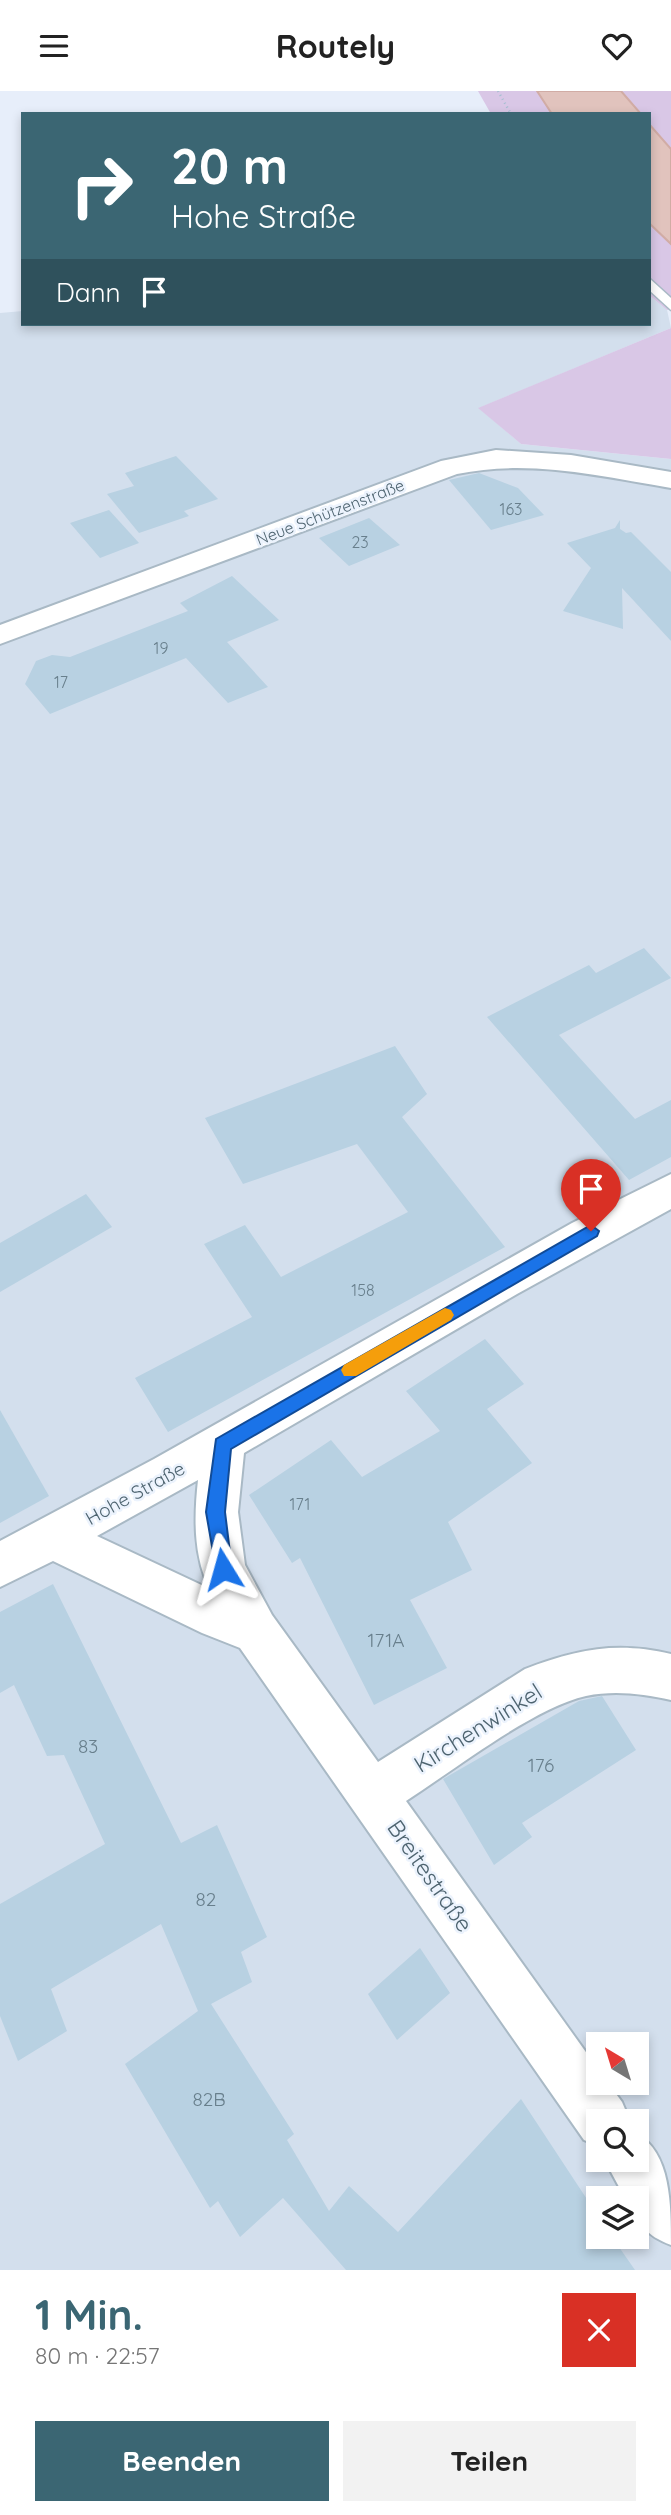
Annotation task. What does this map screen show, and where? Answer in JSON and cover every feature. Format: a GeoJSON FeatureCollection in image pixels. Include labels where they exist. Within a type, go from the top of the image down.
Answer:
{"type":"FeatureCollection","features":[{"type":"Feature","properties":{"kind":"street","name":"Neue Schützenstraße"},"geometry":{"type":"LineString","coordinates":[[0,635],[450,467],[496,458],[571,463],[671,481]]}},
{"type":"Feature","properties":{"kind":"street","name":"Hohe Straße"},"geometry":{"type":"LineString","coordinates":[[0,1565],[223,1444],[571,1242],[671,1190]]}},
{"type":"Feature","properties":{"kind":"street","name":"Breitestraße"},"geometry":{"type":"LineString","coordinates":[[223,1444],[216,1512],[223,1569],[256,1631],[595,2109]]}},
{"type":"Feature","properties":{"kind":"street"},"geometry":{"type":"LineString","coordinates":[[53,1538],[218,1617],[256,1631]]}},
{"type":"Feature","properties":{"kind":"street","name":"Kirchenwinkel"},"geometry":{"type":"LineString","coordinates":[[372,1794],[542,1686],[588,1672],[638,1669],[671,1677]]}},
{"type":"Feature","properties":{"kind":"street"},"geometry":{"type":"LineString","coordinates":[[640,2172],[671,2217]]}},
{"type":"Feature","properties":{"kind":"lane"},"geometry":{"type":"LineString","coordinates":[[651,284],[671,306]]}},
{"type":"Feature","properties":{"kind":"path"},"geometry":{"type":"LineString","coordinates":[[498,91],[510,112]]}},
{"type":"Feature","properties":{"kind":"shaded area"},"geometry":{"type":"Polygon","coordinates":[[[478,91],[537,91],[551,112],[490,112],[478,91]]]}},
{"type":"Feature","properties":{"kind":"shaded area"},"geometry":{"type":"Polygon","coordinates":[[[537,91],[621,91],[639,112],[551,112],[537,91]]]}},
{"type":"Feature","properties":{"kind":"shaded area"},"geometry":{"type":"Polygon","coordinates":[[[621,91],[671,91],[671,149],[651,126],[651,112],[639,112],[621,91]]]}},
{"type":"Feature","properties":{"kind":"shaded area"},"geometry":{"type":"Polygon","coordinates":[[[651,126],[671,149],[671,244],[651,225],[651,126]]]}},
{"type":"Feature","properties":{"kind":"shaded area"},"geometry":{"type":"Polygon","coordinates":[[[651,225],[671,244],[671,309],[667,310],[651,297],[651,225]]]}},
{"type":"Feature","properties":{"kind":"shaded area"},"geometry":{"type":"Polygon","coordinates":[[[651,297],[667,310],[671,328],[479,408],[521,444],[671,459],[671,2270],[0,2270],[0,313],[21,311],[21,326],[651,326],[651,297]]]}},
{"type":"Feature","properties":{"kind":"shaded area"},"geometry":{"type":"Polygon","coordinates":[[[671,328],[671,459],[521,444],[478,408],[671,328]]]}},
{"type":"Feature","properties":{"kind":"building"},"geometry":{"type":"Polygon","coordinates":[[[176,456],[218,499],[184,511],[189,516],[139,533],[107,494],[134,486],[125,473],[176,456]]]}},
{"type":"Feature","properties":{"kind":"building"},"geometry":{"type":"Polygon","coordinates":[[[479,473],[518,488],[544,515],[491,530],[449,480],[479,473]]]}},
{"type":"Feature","properties":{"kind":"building"},"geometry":{"type":"Polygon","coordinates":[[[109,510],[139,543],[100,558],[70,523],[109,510]]]}},
{"type":"Feature","properties":{"kind":"building"},"geometry":{"type":"Polygon","coordinates":[[[369,518],[400,545],[349,566],[319,538],[369,518]]]}},
{"type":"Feature","properties":{"kind":"building"},"geometry":{"type":"Polygon","coordinates":[[[620,520],[620,529],[626,533],[631,532],[671,572],[671,641],[622,588],[623,629],[563,611],[591,568],[567,543],[615,528],[620,520]]]}},
{"type":"Feature","properties":{"kind":"building"},"geometry":{"type":"Polygon","coordinates":[[[232,576],[279,620],[227,642],[268,687],[228,703],[186,658],[50,714],[25,684],[36,661],[52,655],[70,657],[188,611],[180,603],[232,576]]]}},
{"type":"Feature","properties":{"kind":"building"},"geometry":{"type":"Polygon","coordinates":[[[644,948],[671,978],[559,1035],[635,1119],[671,1100],[671,1157],[629,1180],[487,1017],[589,965],[596,973],[644,948]]]}},
{"type":"Feature","properties":{"kind":"building"},"geometry":{"type":"Polygon","coordinates":[[[395,1046],[427,1094],[402,1117],[505,1247],[168,1432],[135,1378],[252,1317],[204,1244],[245,1225],[281,1277],[408,1212],[357,1144],[243,1184],[205,1118],[395,1046]]]}},
{"type":"Feature","properties":{"kind":"building"},"geometry":{"type":"Polygon","coordinates":[[[86,1194],[112,1227],[0,1292],[0,1243],[86,1194]]]}},
{"type":"Feature","properties":{"kind":"building"},"geometry":{"type":"Polygon","coordinates":[[[485,1339],[524,1384],[487,1409],[532,1463],[448,1522],[472,1570],[410,1600],[447,1668],[374,1705],[300,1558],[292,1563],[249,1495],[331,1440],[362,1477],[440,1431],[406,1391],[485,1339]]]}},
{"type":"Feature","properties":{"kind":"building"},"geometry":{"type":"Polygon","coordinates":[[[0,1410],[49,1496],[0,1523],[0,1410]]]}},
{"type":"Feature","properties":{"kind":"building"},"geometry":{"type":"Polygon","coordinates":[[[53,1584],[181,1843],[217,1825],[267,1937],[241,1952],[252,1982],[211,2004],[294,2134],[287,2140],[329,2211],[349,2186],[398,2232],[521,2099],[586,2198],[586,2249],[620,2249],[635,2270],[346,2270],[283,2198],[240,2237],[218,2201],[210,2208],[125,2064],[198,2011],[161,1924],[51,1989],[67,2031],[18,2061],[0,2016],[0,1904],[105,1844],[64,1755],[47,1756],[14,1685],[0,1693],[0,1612],[53,1584]]]}},
{"type":"Feature","properties":{"kind":"building"},"geometry":{"type":"Polygon","coordinates":[[[602,1696],[636,1750],[522,1823],[532,1837],[494,1865],[443,1779],[579,1701],[602,1696]]]}},
{"type":"Feature","properties":{"kind":"building"},"geometry":{"type":"Polygon","coordinates":[[[420,1948],[450,1993],[397,2040],[368,1994],[420,1948]]]}},
{"type":"Feature","properties":{"kind":"slow traffic"},"geometry":{"type":"LineString","coordinates":[[350,1370],[445,1315]]}},
{"type":"Feature","properties":{"kind":"route"},"geometry":{"type":"LineString","coordinates":[[223,1569],[216,1512],[223,1444],[591,1231]]}}]}
